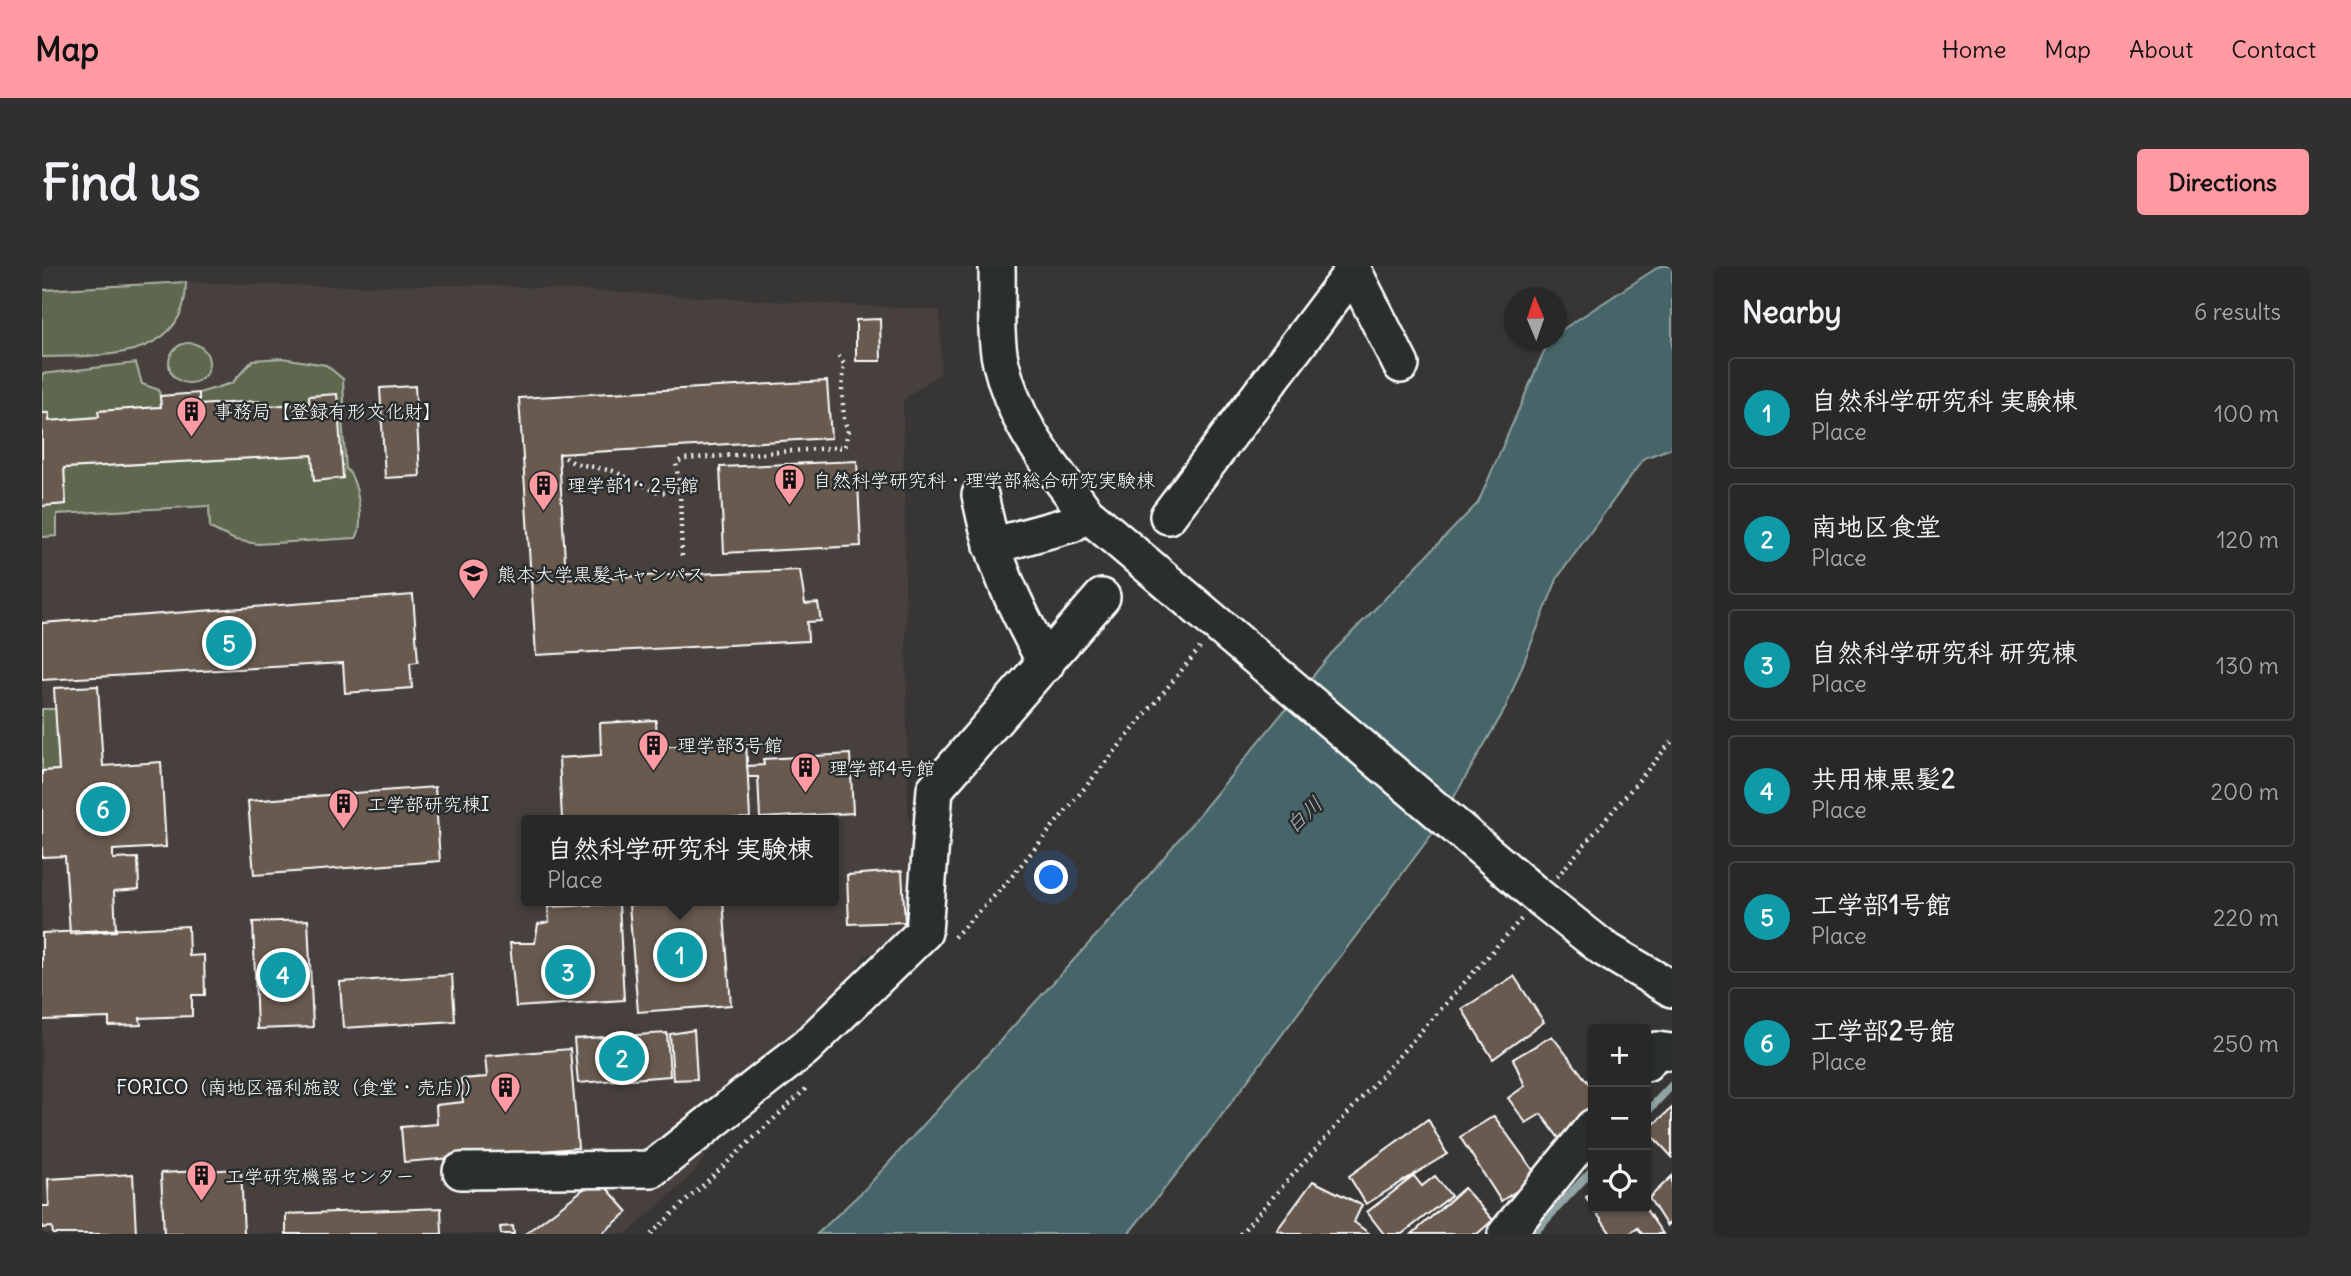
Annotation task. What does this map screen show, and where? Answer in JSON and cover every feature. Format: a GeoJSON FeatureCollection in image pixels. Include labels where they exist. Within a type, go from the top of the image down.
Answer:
{"type":"FeatureCollection","features":[{"type":"Feature","properties":{"kind":"street"},"geometry":{"type":"LineString","coordinates":[[997,266],[1000,361],[1012,395],[1027,431],[1046,463],[1086,513],[1536,895],[1603,948],[1672,989]]}},
{"type":"Feature","properties":{"kind":"street"},"geometry":{"type":"LineString","coordinates":[[1168,516],[1352,269],[1401,365]]}},
{"type":"Feature","properties":{"kind":"street"},"geometry":{"type":"LineString","coordinates":[[980,495],[1005,587],[1046,664]]}},
{"type":"Feature","properties":{"kind":"street"},"geometry":{"type":"LineString","coordinates":[[992,546],[1072,524],[1086,513]]}},
{"type":"Feature","properties":{"kind":"street"},"geometry":{"type":"LineString","coordinates":[[461,1171],[652,1169],[805,1048],[924,932],[935,789],[1102,597]]}},
{"type":"Feature","properties":{"kind":"street"},"geometry":{"type":"LineString","coordinates":[[1651,1057],[1657,1050],[1672,1052]]}},
{"type":"Feature","properties":{"kind":"street"},"geometry":{"type":"LineString","coordinates":[[1506,1234],[1588,1133]]}},
{"type":"Feature","properties":{"kind":"path"},"geometry":{"type":"LineString","coordinates":[[682,560],[680,491],[676,463],[683,459],[845,447],[849,430],[844,420],[844,364],[837,354]]}},
{"type":"Feature","properties":{"kind":"path"},"geometry":{"type":"LineString","coordinates":[[559,454],[574,463],[613,471],[660,494],[680,491]]}},
{"type":"Feature","properties":{"kind":"path"},"geometry":{"type":"LineString","coordinates":[[1240,1234],[1672,741]]}},
{"type":"Feature","properties":{"kind":"shaded area","name":"熊本大学黒髪キャンパス"},"geometry":{"type":"Polygon","coordinates":[[[186,282],[316,286],[480,285],[940,310],[941,372],[903,400],[908,803],[917,925],[866,956],[688,1179],[626,1234],[42,1234],[42,290],[186,282]]]}},
{"type":"Feature","properties":{"kind":"green space"},"geometry":{"type":"Polygon","coordinates":[[[186,282],[182,308],[172,327],[156,341],[113,354],[42,357],[42,290],[186,282]]]}},
{"type":"Feature","properties":{"kind":"green space"},"geometry":{"type":"Polygon","coordinates":[[[189,343],[197,344],[203,349],[208,355],[208,371],[203,377],[197,382],[189,383],[181,382],[175,377],[170,371],[169,363],[170,355],[175,349],[181,344],[189,343]]]}},
{"type":"Feature","properties":{"kind":"green space"},"geometry":{"type":"Polygon","coordinates":[[[282,358],[326,365],[343,379],[344,402],[341,406],[346,469],[357,491],[360,513],[356,538],[258,544],[235,540],[210,528],[209,506],[57,514],[57,536],[42,537],[42,506],[66,504],[64,468],[312,455],[315,480],[342,478],[337,395],[309,396],[309,403],[260,407],[259,401],[199,405],[199,393],[232,383],[253,360],[282,358]]]}},
{"type":"Feature","properties":{"kind":"green space"},"geometry":{"type":"Polygon","coordinates":[[[136,363],[142,384],[159,390],[161,407],[99,411],[99,417],[49,421],[49,413],[42,413],[42,374],[136,363]]]}},
{"type":"Feature","properties":{"kind":"green space"},"geometry":{"type":"Polygon","coordinates":[[[42,709],[56,709],[59,770],[42,771],[42,709]]]}},
{"type":"Feature","properties":{"kind":"water","name":"白川"},"geometry":{"type":"Polygon","coordinates":[[[1660,266],[1672,266],[1672,448],[1644,458],[1558,577],[1505,709],[1435,830],[1195,1151],[1128,1234],[817,1234],[865,1189],[1132,896],[1331,654],[1478,503],[1545,350],[1567,350],[1567,326],[1660,266]]]}},
{"type":"Feature","properties":{"kind":"building"},"geometry":{"type":"Polygon","coordinates":[[[880,319],[881,361],[856,361],[856,320],[880,319]]]}},
{"type":"Feature","properties":{"kind":"building","name":"理学部1・2号館"},"geometry":{"type":"Polygon","coordinates":[[[827,381],[831,438],[559,454],[566,579],[800,570],[805,604],[818,603],[821,621],[807,622],[808,641],[536,655],[519,398],[827,381]]]}},
{"type":"Feature","properties":{"kind":"building"},"geometry":{"type":"Polygon","coordinates":[[[415,386],[420,476],[385,478],[380,388],[415,386]]]}},
{"type":"Feature","properties":{"kind":"building","name":"事務局【登録有形文化財】"},"geometry":{"type":"Polygon","coordinates":[[[199,393],[199,405],[259,401],[260,407],[309,403],[309,396],[337,394],[343,478],[314,481],[312,455],[64,468],[66,504],[42,506],[42,413],[49,413],[49,421],[99,417],[98,411],[161,407],[160,396],[199,393]]]}},
{"type":"Feature","properties":{"kind":"building","name":"自然科学研究科・理学部総合研究実験棟"},"geometry":{"type":"Polygon","coordinates":[[[857,461],[861,546],[724,553],[720,467],[857,461]]]}},
{"type":"Feature","properties":{"kind":"building"},"geometry":{"type":"Polygon","coordinates":[[[413,595],[418,662],[410,663],[412,688],[345,693],[343,663],[42,680],[42,623],[413,595]]]}},
{"type":"Feature","properties":{"kind":"building"},"geometry":{"type":"Polygon","coordinates":[[[98,686],[103,766],[161,762],[166,847],[113,850],[113,859],[138,858],[139,889],[114,891],[116,931],[70,934],[65,856],[42,857],[42,771],[59,770],[54,688],[98,686]]]}},
{"type":"Feature","properties":{"kind":"building","name":"理学部3号館"},"geometry":{"type":"Polygon","coordinates":[[[656,720],[657,747],[746,742],[750,815],[562,815],[559,758],[601,755],[600,723],[656,720]]]}},
{"type":"Feature","properties":{"kind":"building","name":"理学部4号館"},"geometry":{"type":"Polygon","coordinates":[[[850,754],[853,813],[760,815],[758,777],[748,777],[747,766],[764,765],[763,759],[850,754]]]}},
{"type":"Feature","properties":{"kind":"building","name":"工学部研究棟I"},"geometry":{"type":"Polygon","coordinates":[[[435,787],[440,861],[254,875],[248,801],[435,787]]]}},
{"type":"Feature","properties":{"kind":"building"},"geometry":{"type":"Polygon","coordinates":[[[902,871],[905,922],[849,924],[847,875],[902,871]]]}},
{"type":"Feature","properties":{"kind":"building"},"geometry":{"type":"Polygon","coordinates":[[[619,906],[624,1000],[516,1007],[510,943],[535,943],[538,924],[549,922],[548,907],[619,906]]]}},
{"type":"Feature","properties":{"kind":"building"},"geometry":{"type":"Polygon","coordinates":[[[629,906],[723,906],[731,1005],[638,1012],[629,906]]]}},
{"type":"Feature","properties":{"kind":"building"},"geometry":{"type":"Polygon","coordinates":[[[308,920],[313,1027],[257,1029],[253,922],[308,920]]]}},
{"type":"Feature","properties":{"kind":"building"},"geometry":{"type":"Polygon","coordinates":[[[188,926],[189,956],[204,955],[205,995],[192,995],[192,1016],[140,1018],[141,1025],[109,1026],[109,1018],[42,1020],[42,933],[188,926]]]}},
{"type":"Feature","properties":{"kind":"building"},"geometry":{"type":"Polygon","coordinates":[[[452,975],[455,1021],[343,1028],[340,982],[452,975]]]}},
{"type":"Feature","properties":{"kind":"building"},"geometry":{"type":"Polygon","coordinates":[[[1514,976],[1544,1022],[1493,1059],[1462,1009],[1514,976]]]}},
{"type":"Feature","properties":{"kind":"building"},"geometry":{"type":"Polygon","coordinates":[[[694,1030],[697,1079],[673,1080],[670,1034],[694,1030]]]}},
{"type":"Feature","properties":{"kind":"building"},"geometry":{"type":"Polygon","coordinates":[[[667,1033],[670,1076],[578,1083],[574,1039],[667,1033]]]}},
{"type":"Feature","properties":{"kind":"building"},"geometry":{"type":"Polygon","coordinates":[[[1552,1036],[1588,1083],[1588,1117],[1561,1141],[1541,1114],[1526,1123],[1508,1098],[1525,1086],[1513,1059],[1552,1036]]]}},
{"type":"Feature","properties":{"kind":"building","name":"FORICO（南地区福利施設（食堂・売店））"},"geometry":{"type":"Polygon","coordinates":[[[570,1049],[578,1148],[404,1162],[401,1127],[437,1124],[436,1105],[463,1102],[461,1079],[487,1077],[485,1056],[570,1049]]]}},
{"type":"Feature","properties":{"kind":"building"},"geometry":{"type":"Polygon","coordinates":[[[1672,1108],[1672,1157],[1651,1134],[1651,1126],[1672,1108]]]}},
{"type":"Feature","properties":{"kind":"building"},"geometry":{"type":"Polygon","coordinates":[[[1494,1116],[1538,1177],[1501,1201],[1460,1137],[1494,1116]]]}},
{"type":"Feature","properties":{"kind":"building"},"geometry":{"type":"Polygon","coordinates":[[[1428,1119],[1447,1154],[1366,1204],[1349,1176],[1428,1119]]]}},
{"type":"Feature","properties":{"kind":"building","name":"工学研究機器センター"},"geometry":{"type":"Polygon","coordinates":[[[241,1169],[244,1234],[164,1234],[161,1173],[241,1169]]]}},
{"type":"Feature","properties":{"kind":"building"},"geometry":{"type":"Polygon","coordinates":[[[133,1174],[136,1234],[53,1234],[52,1227],[42,1228],[42,1206],[49,1206],[48,1179],[133,1174]]]}},
{"type":"Feature","properties":{"kind":"building"},"geometry":{"type":"Polygon","coordinates":[[[1414,1176],[1422,1186],[1435,1176],[1451,1196],[1402,1234],[1384,1234],[1367,1212],[1414,1176]]]}},
{"type":"Feature","properties":{"kind":"building"},"geometry":{"type":"Polygon","coordinates":[[[1672,1176],[1672,1220],[1667,1226],[1651,1201],[1651,1196],[1672,1176]]]}},
{"type":"Feature","properties":{"kind":"building"},"geometry":{"type":"Polygon","coordinates":[[[598,1178],[628,1212],[601,1234],[525,1234],[598,1178]]]}},
{"type":"Feature","properties":{"kind":"building"},"geometry":{"type":"Polygon","coordinates":[[[1313,1181],[1362,1205],[1354,1222],[1370,1234],[1288,1234],[1277,1230],[1313,1181]]]}},
{"type":"Feature","properties":{"kind":"building"},"geometry":{"type":"Polygon","coordinates":[[[1464,1188],[1493,1220],[1477,1234],[1412,1234],[1464,1188]]]}},
{"type":"Feature","properties":{"kind":"building"},"geometry":{"type":"Polygon","coordinates":[[[441,1208],[442,1234],[286,1234],[286,1214],[441,1208]]]}},
{"type":"Feature","properties":{"kind":"building"},"geometry":{"type":"Polygon","coordinates":[[[1596,1213],[1648,1213],[1663,1234],[1642,1234],[1638,1228],[1629,1234],[1611,1234],[1596,1213]]]}},
{"type":"Feature","properties":{"kind":"building"},"geometry":{"type":"Polygon","coordinates":[[[513,1226],[514,1234],[501,1234],[500,1227],[513,1226]]]}},
{"type":"Feature","properties":{"kind":"waterway"},"geometry":{"type":"LineString","coordinates":[[1651,1108],[1672,1085]]}},
{"type":"Feature","properties":{"kind":"waterway"},"geometry":{"type":"LineString","coordinates":[[1533,1234],[1588,1174]]}},
{"type":"Feature","properties":{"kind":"place","name":"事務局【登録有形文化財】"},"geometry":{"type":"Point","coordinates":[191,438]}},
{"type":"Feature","properties":{"kind":"place","name":"自然科学研究科・理学部総合研究実験棟"},"geometry":{"type":"Point","coordinates":[790,507]}},
{"type":"Feature","properties":{"kind":"place","name":"理学部1・2号館"},"geometry":{"type":"Point","coordinates":[544,512]}},
{"type":"Feature","properties":{"kind":"place","name":"熊本大学黒髪キャンパス"},"geometry":{"type":"Point","coordinates":[474,601]}},
{"type":"Feature","properties":{"kind":"place","name":"工学部1号館"},"geometry":{"type":"Point","coordinates":[229,643]}},
{"type":"Feature","properties":{"kind":"place","name":"理学部3号館"},"geometry":{"type":"Point","coordinates":[654,772]}},
{"type":"Feature","properties":{"kind":"place","name":"理学部4号館"},"geometry":{"type":"Point","coordinates":[806,795]}},
{"type":"Feature","properties":{"kind":"place","name":"工学部2号館"},"geometry":{"type":"Point","coordinates":[103,809]}},
{"type":"Feature","properties":{"kind":"place","name":"工学部研究棟I"},"geometry":{"type":"Point","coordinates":[344,831]}},
{"type":"Feature","properties":{"kind":"place","name":"自然科学研究科 実験棟"},"geometry":{"type":"Point","coordinates":[680,955]}},
{"type":"Feature","properties":{"kind":"place","name":"自然科学研究科 研究棟"},"geometry":{"type":"Point","coordinates":[568,972]}},
{"type":"Feature","properties":{"kind":"place","name":"共用棟黒髪2"},"geometry":{"type":"Point","coordinates":[283,975]}},
{"type":"Feature","properties":{"kind":"place","name":"南地区食堂"},"geometry":{"type":"Point","coordinates":[622,1058]}},
{"type":"Feature","properties":{"kind":"place","name":"FORICO（南地区福利施設（食堂・売店））"},"geometry":{"type":"Point","coordinates":[506,1114]}},
{"type":"Feature","properties":{"kind":"place","name":"工学研究機器センター"},"geometry":{"type":"Point","coordinates":[202,1203]}}]}
